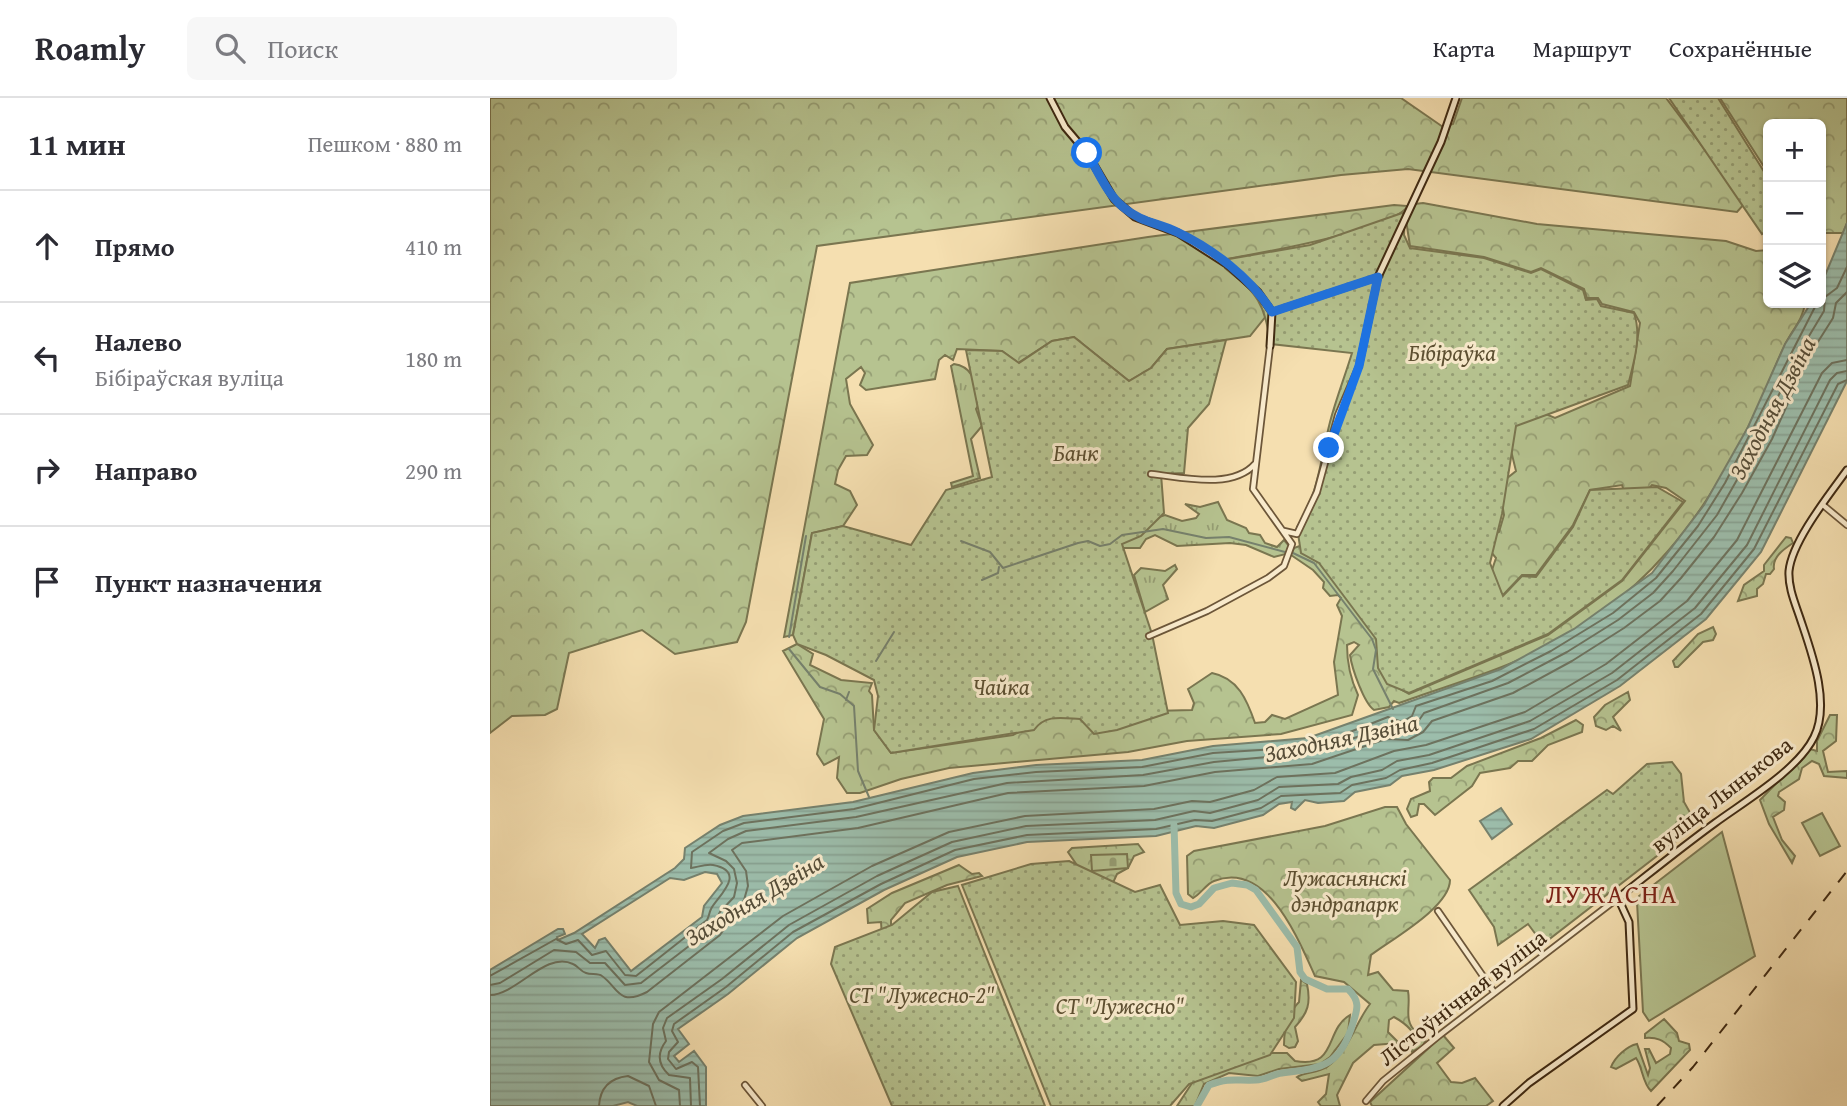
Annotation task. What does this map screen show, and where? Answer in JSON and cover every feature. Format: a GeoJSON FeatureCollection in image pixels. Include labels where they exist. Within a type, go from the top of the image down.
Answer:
{"type":"FeatureCollection","features":[{"type":"Feature","properties":{"kind":"street"},"geometry":{"type":"LineString","coordinates":[[1050,98],[1065,127],[1087,153],[1114,199],[1135,217],[1178,233],[1228,265],[1258,292],[1272,312],[1253,489],[1272,520],[1284,531],[1292,544]]}},
{"type":"Feature","properties":{"kind":"street"},"geometry":{"type":"LineString","coordinates":[[1149,636],[1207,611],[1268,578],[1283,566],[1317,492],[1338,415],[1359,366],[1378,277],[1441,142],[1456,98]]}},
{"type":"Feature","properties":{"kind":"street"},"geometry":{"type":"LineString","coordinates":[[1272,312],[1378,277]]}},
{"type":"Feature","properties":{"kind":"street"},"geometry":{"type":"LineString","coordinates":[[1151,474],[1221,479],[1249,471],[1255,463]]}},
{"type":"Feature","properties":{"kind":"street","name":"вуліца Лынькова"},"geometry":{"type":"LineString","coordinates":[[1618,898],[1775,778],[1796,760],[1813,739],[1821,717],[1819,695],[1789,570],[1802,539],[1847,470]]}},
{"type":"Feature","properties":{"kind":"street"},"geometry":{"type":"LineString","coordinates":[[1823,505],[1847,525]]}},
{"type":"Feature","properties":{"kind":"street"},"geometry":{"type":"LineString","coordinates":[[1284,531],[1297,534]]}},
{"type":"Feature","properties":{"kind":"street"},"geometry":{"type":"LineString","coordinates":[[1503,1106],[1521,1089],[1633,1009],[1635,988],[1629,922],[1618,898]]}},
{"type":"Feature","properties":{"kind":"street","name":"Лістоўнічная вуліца"},"geometry":{"type":"LineString","coordinates":[[1366,1101],[1386,1079],[1494,992],[1618,898]]}},
{"type":"Feature","properties":{"kind":"street"},"geometry":{"type":"LineString","coordinates":[[1438,911],[1494,992]]}},
{"type":"Feature","properties":{"kind":"street"},"geometry":{"type":"LineString","coordinates":[[745,1085],[762,1106]]}},
{"type":"Feature","properties":{"kind":"green space"},"geometry":{"type":"Polygon","coordinates":[[[490,98],[1401,98],[1443,127],[1453,124],[1462,98],[1666,98],[1745,203],[1737,212],[1408,169],[1341,175],[817,246],[746,622],[737,642],[675,654],[642,630],[569,653],[557,709],[545,715],[512,716],[490,733],[490,98]]]}},
{"type":"Feature","properties":{"kind":"green space"},"geometry":{"type":"Polygon","coordinates":[[[1669,98],[1718,98],[1763,170],[1762,234],[1669,98]]]}},
{"type":"Feature","properties":{"kind":"green space"},"geometry":{"type":"Polygon","coordinates":[[[1720,98],[1847,98],[1847,223],[1843,233],[1826,233],[1826,119],[1763,119],[1763,165],[1720,98]]]}},
{"type":"Feature","properties":{"kind":"green space"},"geometry":{"type":"Polygon","coordinates":[[[1423,203],[1537,224],[1726,241],[1756,251],[1763,250],[1763,308],[1804,309],[1782,350],[1745,434],[1722,476],[1667,552],[1635,585],[1599,614],[1559,640],[1500,668],[1399,703],[1394,701],[1389,707],[1374,710],[1366,700],[1351,661],[1350,655],[1359,645],[1354,642],[1347,645],[1350,671],[1358,695],[1352,715],[1281,734],[1187,741],[1128,752],[949,768],[901,779],[860,793],[847,793],[837,778],[839,757],[824,765],[817,754],[824,719],[783,651],[797,644],[813,654],[810,665],[841,680],[872,683],[869,691],[872,695],[874,730],[891,753],[1013,735],[1033,725],[1032,714],[1192,710],[1194,703],[1188,689],[1212,673],[1235,685],[1245,698],[1255,723],[1265,722],[1272,715],[1285,719],[1338,695],[1334,662],[1342,616],[1337,605],[1341,598],[1338,595],[1330,596],[1323,588],[1324,582],[1313,570],[1291,555],[1294,548],[1308,543],[1379,641],[1388,682],[1409,694],[1548,635],[1622,581],[1685,501],[1666,488],[1652,485],[1645,493],[1624,491],[1622,485],[1590,490],[1573,525],[1536,575],[1522,575],[1503,595],[1498,592],[1492,570],[1496,558],[1491,552],[1493,534],[1499,532],[1504,515],[1501,497],[1506,479],[1516,471],[1506,430],[1541,412],[1555,418],[1630,386],[1640,323],[1634,312],[1602,304],[1598,298],[1587,298],[1584,289],[1541,268],[1531,272],[1484,257],[1410,246],[1406,220],[1415,204],[1423,203]]]}},
{"type":"Feature","properties":{"kind":"green space"},"geometry":{"type":"Polygon","coordinates":[[[1394,205],[1408,206],[1397,215],[1352,232],[1227,259],[1225,268],[1257,294],[1266,316],[1250,336],[1167,349],[1151,368],[1129,381],[1074,337],[1052,341],[1018,363],[1002,351],[957,349],[953,360],[945,355],[939,360],[935,379],[866,390],[860,385],[865,373],[861,367],[846,379],[850,404],[873,445],[867,455],[846,456],[838,470],[835,484],[850,491],[857,505],[843,526],[812,533],[793,635],[784,637],[850,283],[1148,237],[1394,205]]]}},
{"type":"Feature","properties":{"kind":"green space","name":"Бібіраўка"},"geometry":{"type":"Polygon","coordinates":[[[1405,212],[1404,235],[1410,248],[1484,258],[1531,273],[1541,269],[1583,290],[1586,300],[1597,299],[1601,306],[1634,313],[1636,349],[1628,385],[1516,426],[1502,514],[1490,563],[1503,596],[1522,576],[1536,577],[1573,527],[1590,490],[1657,487],[1683,502],[1622,580],[1548,634],[1409,693],[1387,684],[1378,668],[1376,639],[1319,563],[1301,553],[1297,527],[1310,503],[1330,422],[1352,353],[1271,344],[1258,300],[1226,267],[1229,259],[1310,245],[1405,212]]]}},
{"type":"Feature","properties":{"kind":"green space","name":"Банк"},"geometry":{"type":"Polygon","coordinates":[[[1074,337],[1129,381],[1151,368],[1167,349],[1226,340],[1209,404],[1188,428],[1184,473],[1161,474],[1164,513],[1141,536],[1122,544],[1152,634],[1168,713],[1117,730],[1094,734],[1080,719],[1054,718],[1043,721],[1034,730],[891,753],[874,730],[878,696],[874,680],[826,655],[797,644],[793,635],[812,533],[843,526],[911,545],[946,490],[992,477],[966,350],[1002,351],[1019,363],[1052,341],[1074,337]]]}},
{"type":"Feature","properties":{"kind":"green space"},"geometry":{"type":"Polygon","coordinates":[[[954,364],[966,369],[973,378],[980,403],[976,409],[982,426],[971,439],[980,478],[952,487],[951,483],[973,476],[951,366],[954,364]]]}},
{"type":"Feature","properties":{"kind":"green space"},"geometry":{"type":"Polygon","coordinates":[[[1218,502],[1227,520],[1246,528],[1249,533],[1260,535],[1265,543],[1277,547],[1284,540],[1290,547],[1286,554],[1274,557],[1246,545],[1230,543],[1177,546],[1155,535],[1146,539],[1140,548],[1118,548],[1094,539],[1165,515],[1182,521],[1196,518],[1199,514],[1185,504],[1200,507],[1218,502]]]}},
{"type":"Feature","properties":{"kind":"green space"},"geometry":{"type":"Polygon","coordinates":[[[1786,537],[1791,538],[1793,543],[1777,557],[1774,569],[1770,574],[1766,574],[1763,584],[1757,589],[1757,596],[1738,601],[1744,585],[1764,571],[1764,565],[1786,537]]]}},
{"type":"Feature","properties":{"kind":"green space"},"geometry":{"type":"Polygon","coordinates":[[[1175,565],[1177,569],[1163,585],[1168,599],[1145,612],[1134,575],[1141,568],[1165,571],[1175,565]]]}},
{"type":"Feature","properties":{"kind":"green space"},"geometry":{"type":"Polygon","coordinates":[[[1713,627],[1716,634],[1713,640],[1703,642],[1675,667],[1673,661],[1698,634],[1713,627]]]}},
{"type":"Feature","properties":{"kind":"green space"},"geometry":{"type":"Polygon","coordinates":[[[1628,692],[1630,700],[1613,717],[1621,731],[1613,726],[1606,730],[1596,726],[1594,717],[1605,705],[1628,692]]]}},
{"type":"Feature","properties":{"kind":"green space"},"geometry":{"type":"Polygon","coordinates":[[[1830,715],[1837,715],[1836,741],[1823,751],[1828,772],[1847,771],[1847,778],[1824,776],[1819,764],[1812,761],[1802,768],[1799,779],[1779,792],[1778,796],[1785,802],[1784,810],[1773,817],[1782,840],[1795,856],[1792,863],[1769,824],[1760,800],[1810,749],[1817,751],[1817,741],[1830,715]]]}},
{"type":"Feature","properties":{"kind":"green space"},"geometry":{"type":"Polygon","coordinates":[[[1576,720],[1583,725],[1582,732],[1548,745],[1532,761],[1518,761],[1510,768],[1480,773],[1472,786],[1435,815],[1424,804],[1419,804],[1417,815],[1411,817],[1407,809],[1411,799],[1430,791],[1429,782],[1433,778],[1451,778],[1467,766],[1541,738],[1576,720]]]}},
{"type":"Feature","properties":{"kind":"green space"},"geometry":{"type":"Polygon","coordinates":[[[1672,762],[1681,774],[1684,802],[1697,825],[1543,944],[1528,924],[1498,945],[1494,927],[1469,890],[1607,790],[1613,794],[1647,764],[1672,762]]]}},
{"type":"Feature","properties":{"kind":"green space","name":"Лужаснянскі дэндрапарк"},"geometry":{"type":"Polygon","coordinates":[[[1385,807],[1397,807],[1406,824],[1450,880],[1441,901],[1431,911],[1371,955],[1368,975],[1378,972],[1393,990],[1408,991],[1410,1023],[1416,1032],[1420,1026],[1425,1026],[1427,1037],[1423,1046],[1412,1052],[1409,1047],[1417,1043],[1412,1031],[1394,1017],[1389,1020],[1388,1032],[1399,1043],[1374,1045],[1353,1063],[1337,1095],[1340,1106],[1321,1106],[1318,1102],[1326,1094],[1329,1074],[1302,1081],[1297,1077],[1323,1069],[1335,1060],[1370,1004],[1344,982],[1315,976],[1290,924],[1265,892],[1250,882],[1233,878],[1214,881],[1193,898],[1188,894],[1187,856],[1194,851],[1325,826],[1385,807]]]}},
{"type":"Feature","properties":{"kind":"green space"},"geometry":{"type":"Polygon","coordinates":[[[1822,813],[1840,846],[1820,856],[1802,823],[1822,813]]]}},
{"type":"Feature","properties":{"kind":"green space"},"geometry":{"type":"Polygon","coordinates":[[[1722,832],[1755,956],[1649,1021],[1643,1012],[1637,902],[1639,896],[1722,832]]]}},
{"type":"Feature","properties":{"kind":"green space"},"geometry":{"type":"Polygon","coordinates":[[[1138,844],[1144,852],[1134,856],[1128,868],[1117,874],[1112,885],[1095,877],[1094,873],[1081,871],[1068,852],[1072,848],[1138,844]]]}},
{"type":"Feature","properties":{"kind":"green space"},"geometry":{"type":"Polygon","coordinates":[[[1127,854],[1128,868],[1092,871],[1091,855],[1127,854]]]}},
{"type":"Feature","properties":{"kind":"green space","name":"СТ \"Лужесно\""},"geometry":{"type":"Polygon","coordinates":[[[1069,861],[1135,892],[1160,885],[1180,925],[1223,921],[1254,925],[1296,982],[1294,1018],[1270,1055],[1189,1084],[1170,1106],[1051,1106],[962,885],[1031,864],[1069,861]]]}},
{"type":"Feature","properties":{"kind":"green space"},"geometry":{"type":"Polygon","coordinates":[[[959,865],[972,874],[979,873],[982,876],[947,885],[905,903],[891,920],[891,928],[882,937],[881,922],[868,923],[867,909],[892,893],[959,865]]]}},
{"type":"Feature","properties":{"kind":"green space","name":"СТ \"Лужесно-2\""},"geometry":{"type":"Polygon","coordinates":[[[958,886],[1045,1106],[892,1106],[831,964],[835,947],[892,925],[932,892],[958,886]]]}},
{"type":"Feature","properties":{"kind":"green space"},"geometry":{"type":"Polygon","coordinates":[[[1301,980],[1307,984],[1309,997],[1306,1012],[1295,1027],[1298,1041],[1295,1047],[1289,1048],[1284,1045],[1287,1022],[1299,1002],[1301,980]]]}},
{"type":"Feature","properties":{"kind":"green space"},"geometry":{"type":"Polygon","coordinates":[[[1350,1015],[1348,1033],[1330,1057],[1320,1064],[1279,1069],[1258,1076],[1229,1073],[1204,1084],[1195,1106],[1177,1106],[1194,1080],[1264,1053],[1287,1053],[1295,1061],[1309,1062],[1318,1059],[1329,1047],[1336,1030],[1350,1015]]]}},
{"type":"Feature","properties":{"kind":"green space"},"geometry":{"type":"Polygon","coordinates":[[[1664,1019],[1677,1033],[1679,1041],[1689,1044],[1690,1050],[1651,1091],[1636,1058],[1616,1069],[1611,1067],[1622,1052],[1637,1044],[1648,1075],[1650,1068],[1645,1049],[1649,1049],[1656,1063],[1670,1054],[1671,1048],[1662,1041],[1645,1038],[1645,1034],[1664,1019]]]}},
{"type":"Feature","properties":{"kind":"green space"},"geometry":{"type":"Polygon","coordinates":[[[1443,1035],[1454,1048],[1437,1063],[1451,1082],[1462,1083],[1475,1078],[1493,1101],[1486,1106],[1372,1106],[1370,1102],[1443,1035]]]}},
{"type":"Feature","properties":{"kind":"water","name":"Заходняя Дзвіна"},"geometry":{"type":"Polygon","coordinates":[[[1847,223],[1847,381],[1761,552],[1706,619],[1620,686],[1531,739],[1434,770],[1402,776],[1390,785],[1355,792],[1344,801],[1318,803],[1305,800],[1295,810],[1291,808],[1292,802],[1279,804],[1263,815],[1214,828],[1196,826],[1156,836],[1027,842],[957,857],[884,890],[797,938],[728,994],[678,1029],[689,1044],[674,1056],[679,1062],[694,1051],[706,1067],[706,1106],[637,1106],[628,1102],[613,1106],[490,1106],[490,970],[558,929],[563,929],[565,934],[557,937],[558,940],[574,933],[675,868],[684,859],[685,848],[720,825],[743,816],[853,802],[973,773],[1036,765],[1142,760],[1213,746],[1308,738],[1501,669],[1574,629],[1652,573],[1704,505],[1748,427],[1785,344],[1808,308],[1826,308],[1826,273],[1847,223]],[[705,872],[684,880],[670,878],[582,934],[595,948],[599,940],[605,938],[631,971],[702,917],[704,906],[722,883],[717,874],[705,872]]]}},
{"type":"Feature","properties":{"kind":"water"},"geometry":{"type":"Polygon","coordinates":[[[1501,808],[1512,824],[1492,839],[1480,821],[1501,808]]]}},
{"type":"Feature","properties":{"kind":"waterway"},"geometry":{"type":"LineString","coordinates":[[961,541],[990,552],[1003,568],[1078,543],[1088,541],[1100,546],[1110,544],[1122,535],[1163,529],[1206,538],[1229,537],[1285,552]]}},
{"type":"Feature","properties":{"kind":"waterway"},"geometry":{"type":"LineString","coordinates":[[789,637],[806,536]]}},
{"type":"Feature","properties":{"kind":"waterway","name":"Заходняя Дзвіна"},"geometry":{"type":"LineString","coordinates":[[1293,553],[1314,563],[1372,639],[1376,650],[1373,669],[1393,709]]}},
{"type":"Feature","properties":{"kind":"waterway"},"geometry":{"type":"LineString","coordinates":[[982,580],[998,573],[999,567]]}},
{"type":"Feature","properties":{"kind":"waterway"},"geometry":{"type":"LineString","coordinates":[[876,661],[894,632]]}},
{"type":"Feature","properties":{"kind":"waterway"},"geometry":{"type":"LineString","coordinates":[[789,649],[820,687],[840,694],[854,706],[858,771],[869,797]]}},
{"type":"Feature","properties":{"kind":"waterway"},"geometry":{"type":"LineString","coordinates":[[846,700],[849,692]]}},
{"type":"Feature","properties":{"kind":"waterway"},"geometry":{"type":"LineString","coordinates":[[1174,825],[1176,893],[1181,904],[1191,907],[1199,904],[1214,888],[1232,883],[1247,885],[1256,890],[1297,947],[1300,972],[1305,979],[1327,989],[1348,989],[1355,997],[1357,1005],[1348,1038],[1342,1049],[1328,1063],[1259,1080],[1228,1080],[1209,1085],[1197,1106]]}},
{"type":"Feature","properties":{"kind":"railway"},"geometry":{"type":"LineString","coordinates":[[1657,1106],[1693,1067],[1847,871]]}},
{"type":"Feature","properties":{"kind":"district","name":"ЛУЖАСНА"},"geometry":{"type":"Point","coordinates":[1612,893]}},
{"type":"Feature","properties":{"kind":"route"},"geometry":{"type":"LineString","coordinates":[[1087,153],[1114,199],[1124,208],[1135,217],[1178,233],[1214,255],[1258,292],[1272,312],[1378,277],[1359,366],[1344,408],[1338,415],[1329,448]]}},
{"type":"Feature","properties":{"kind":"park label","name":"Чайка"},"geometry":{"type":"Point","coordinates":[1001,686]}}]}
